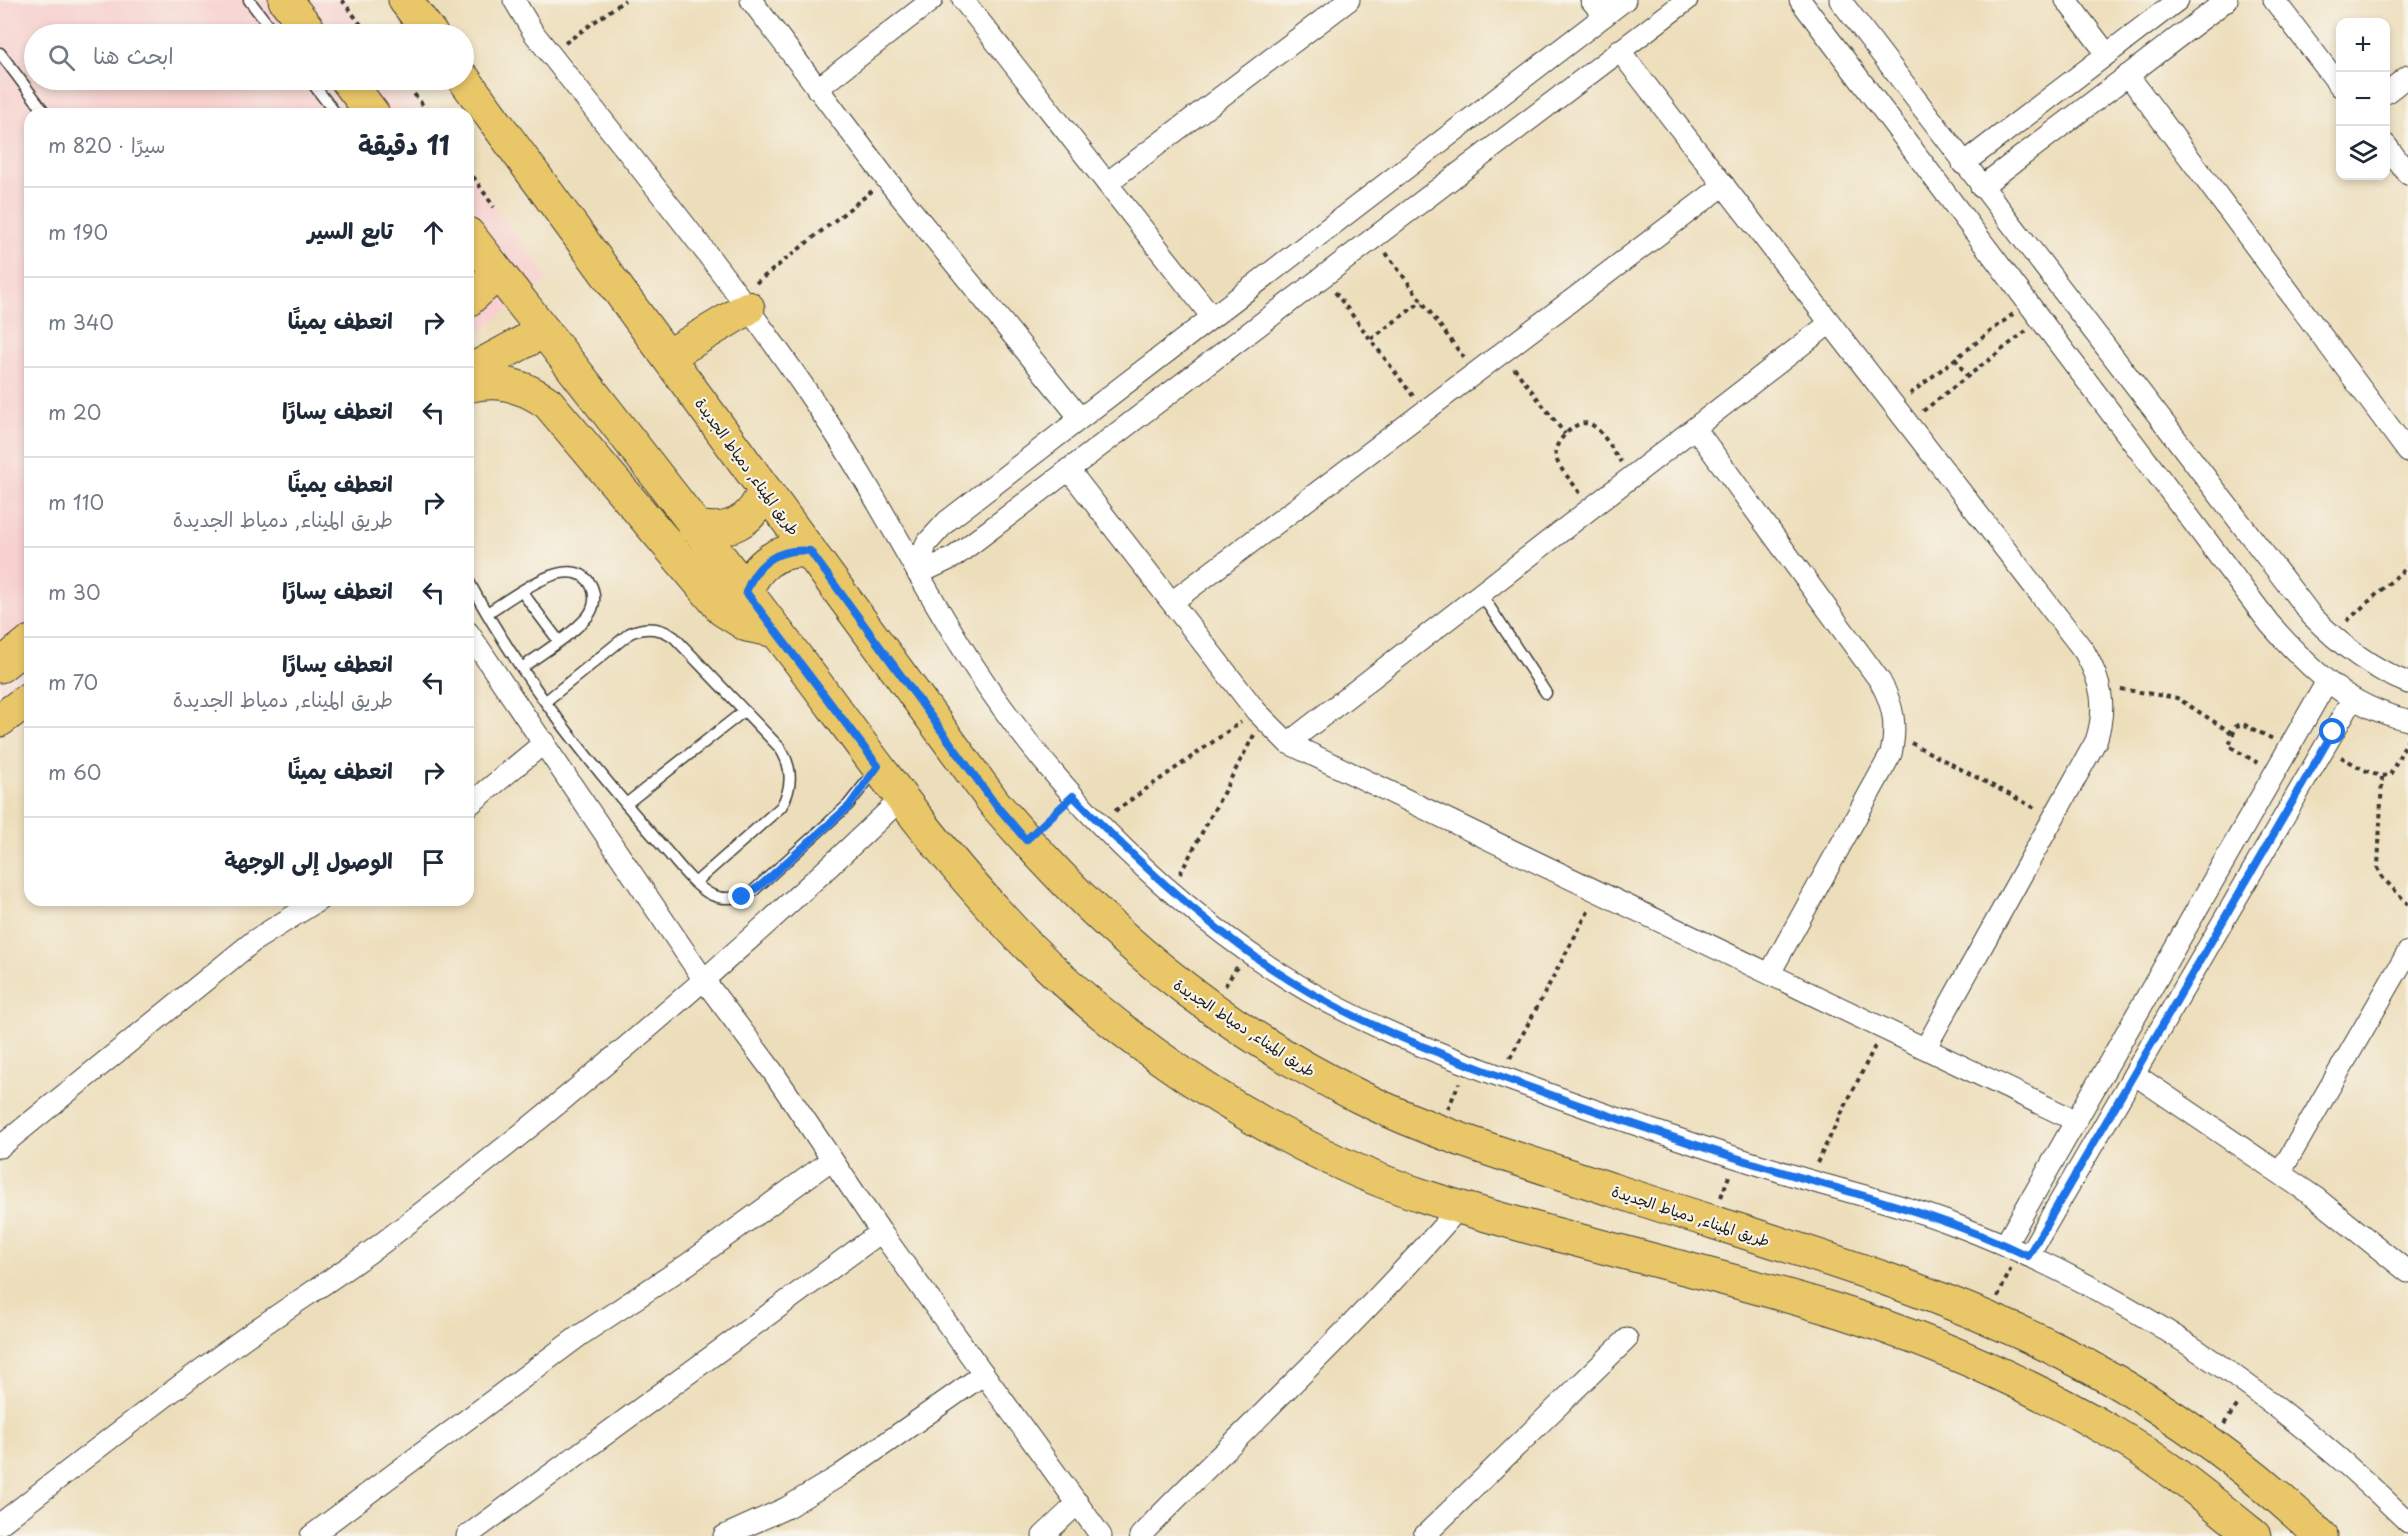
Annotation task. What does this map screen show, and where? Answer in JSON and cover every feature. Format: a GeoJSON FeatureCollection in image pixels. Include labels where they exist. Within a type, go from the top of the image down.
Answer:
{"type":"FeatureCollection","features":[{"type":"Feature","properties":{"kind":"main road"},"geometry":{"type":"LineString","coordinates":[[285,0],[304,24]]}},
{"type":"Feature","properties":{"kind":"main road"},"geometry":{"type":"LineString","coordinates":[[405,0],[423,24]]}},
{"type":"Feature","properties":{"kind":"main road"},"geometry":{"type":"LineString","coordinates":[[355,90],[369,108]]}},
{"type":"Feature","properties":{"kind":"main road","name":"طريق الميناء, دمياط الجديدة"},"geometry":{"type":"LineString","coordinates":[[472,90],[995,804],[1102,921],[1162,972],[1211,1009],[1303,1067],[1363,1099],[1439,1130],[1850,1268],[1988,1320],[2056,1350],[2150,1402],[2210,1443],[2322,1536]]}},
{"type":"Feature","properties":{"kind":"main road"},"geometry":{"type":"LineString","coordinates":[[474,242],[746,592],[945,854],[1008,926],[1062,977],[1127,1032],[1196,1083],[1268,1127],[1344,1166],[1460,1208],[1831,1309],[1931,1344],[2027,1386],[2120,1436],[2207,1497],[2254,1536]]}},
{"type":"Feature","properties":{"kind":"main road"},"geometry":{"type":"LineString","coordinates":[[474,295],[498,273]]}},
{"type":"Feature","properties":{"kind":"main road"},"geometry":{"type":"LineString","coordinates":[[668,356],[744,302]]}},
{"type":"Feature","properties":{"kind":"main road"},"geometry":{"type":"LineString","coordinates":[[474,369],[544,332]]}},
{"type":"Feature","properties":{"kind":"main road"},"geometry":{"type":"LineString","coordinates":[[474,384],[508,384],[529,391],[548,403],[723,610],[747,625],[776,631]]}},
{"type":"Feature","properties":{"kind":"main road"},"geometry":{"type":"LineString","coordinates":[[694,526],[720,530],[738,524],[753,512],[764,489]]}},
{"type":"Feature","properties":{"kind":"main road"},"geometry":{"type":"LineString","coordinates":[[746,592],[750,580],[765,562],[787,552],[810,551]]}},
{"type":"Feature","properties":{"kind":"main road"},"geometry":{"type":"LineString","coordinates":[[0,666],[24,647]]}},
{"type":"Feature","properties":{"kind":"main road"},"geometry":{"type":"LineString","coordinates":[[0,720],[24,702]]}},
{"type":"Feature","properties":{"kind":"street"},"geometry":{"type":"LineString","coordinates":[[513,0],[550,54],[744,302],[821,412],[975,667],[1018,728],[1073,796],[1171,890],[1247,951],[1327,1002],[1386,1032],[1466,1065],[1736,1158],[1882,1200],[2017,1250],[2115,1299],[2171,1332],[2250,1388],[2359,1476],[2408,1522]]}},
{"type":"Feature","properties":{"kind":"street"},"geometry":{"type":"LineString","coordinates":[[751,0],[887,180],[1080,418]]}},
{"type":"Feature","properties":{"kind":"street"},"geometry":{"type":"LineString","coordinates":[[817,88],[932,0]]}},
{"type":"Feature","properties":{"kind":"street"},"geometry":{"type":"LineString","coordinates":[[963,0],[1212,317]]}},
{"type":"Feature","properties":{"kind":"street"},"geometry":{"type":"LineString","coordinates":[[1107,183],[1349,0]]}},
{"type":"Feature","properties":{"kind":"street"},"geometry":{"type":"LineString","coordinates":[[918,574],[923,552],[935,532],[1212,317],[1597,8],[1625,0]]}},
{"type":"Feature","properties":{"kind":"street"},"geometry":{"type":"LineString","coordinates":[[918,574],[954,557],[1687,0]]}},
{"type":"Feature","properties":{"kind":"street"},"geometry":{"type":"LineString","coordinates":[[1800,0],[2269,623],[2326,683],[2373,710],[2408,720]]}},
{"type":"Feature","properties":{"kind":"street"},"geometry":{"type":"LineString","coordinates":[[1839,0],[2293,593],[2330,635],[2372,666],[2408,683]]}},
{"type":"Feature","properties":{"kind":"street"},"geometry":{"type":"LineString","coordinates":[[2066,0],[2107,54]]}},
{"type":"Feature","properties":{"kind":"street"},"geometry":{"type":"LineString","coordinates":[[1963,164],[2178,0]]}},
{"type":"Feature","properties":{"kind":"street"},"geometry":{"type":"LineString","coordinates":[[1981,187],[2227,0]]}},
{"type":"Feature","properties":{"kind":"street"},"geometry":{"type":"LineString","coordinates":[[2274,0],[2336,81]]}},
{"type":"Feature","properties":{"kind":"street"},"geometry":{"type":"LineString","coordinates":[[1619,50],[2084,651],[2101,686],[2103,714],[2096,741],[1926,1047]]}},
{"type":"Feature","properties":{"kind":"street"},"geometry":{"type":"LineString","coordinates":[[2128,75],[2408,452]]}},
{"type":"Feature","properties":{"kind":"street"},"geometry":{"type":"LineString","coordinates":[[2390,89],[2408,76]]}},
{"type":"Feature","properties":{"kind":"street"},"geometry":{"type":"LineString","coordinates":[[2390,151],[2408,174]]}},
{"type":"Feature","properties":{"kind":"street"},"geometry":{"type":"LineString","coordinates":[[1172,602],[1724,185]]}},
{"type":"Feature","properties":{"kind":"street"},"geometry":{"type":"LineString","coordinates":[[1288,743],[1830,323]]}},
{"type":"Feature","properties":{"kind":"street"},"geometry":{"type":"LineString","coordinates":[[1695,428],[1880,681],[1889,698],[1894,716],[1895,735],[1891,754],[1770,973]]}},
{"type":"Feature","properties":{"kind":"street"},"geometry":{"type":"LineString","coordinates":[[1068,469],[1260,715],[1288,743],[1926,1047],[2076,1121]]}},
{"type":"Feature","properties":{"kind":"street"},"geometry":{"type":"LineString","coordinates":[[474,641],[704,980],[773,1072],[881,1232],[1101,1536]]}},
{"type":"Feature","properties":{"kind":"street"},"geometry":{"type":"LineString","coordinates":[[2017,1250],[2076,1121],[2326,683]]}},
{"type":"Feature","properties":{"kind":"street"},"geometry":{"type":"LineString","coordinates":[[2017,1250],[2134,1074],[2352,700]]}},
{"type":"Feature","properties":{"kind":"street"},"geometry":{"type":"LineString","coordinates":[[474,801],[544,742]]}},
{"type":"Feature","properties":{"kind":"street"},"geometry":{"type":"LineString","coordinates":[[0,1524],[248,1336],[384,1242],[507,1145],[704,980],[820,877],[902,798]]}},
{"type":"Feature","properties":{"kind":"street"},"geometry":{"type":"LineString","coordinates":[[0,1147],[255,940],[309,906]]}},
{"type":"Feature","properties":{"kind":"street"},"geometry":{"type":"LineString","coordinates":[[2280,1173],[2408,952]]}},
{"type":"Feature","properties":{"kind":"street"},"geometry":{"type":"LineString","coordinates":[[2134,1074],[2280,1173],[2408,1272]]}},
{"type":"Feature","properties":{"kind":"street"},"geometry":{"type":"LineString","coordinates":[[311,1536],[579,1336],[688,1264],[831,1160]]}},
{"type":"Feature","properties":{"kind":"street"},"geometry":{"type":"LineString","coordinates":[[1140,1536],[1186,1486],[1275,1402],[1406,1269],[1460,1208]]}},
{"type":"Feature","properties":{"kind":"street"},"geometry":{"type":"LineString","coordinates":[[467,1536],[881,1232]]}},
{"type":"Feature","properties":{"kind":"street"},"geometry":{"type":"LineString","coordinates":[[1424,1536],[1627,1339]]}},
{"type":"Feature","properties":{"kind":"street"},"geometry":{"type":"LineString","coordinates":[[724,1536],[786,1508],[839,1476],[984,1374]]}},
{"type":"Feature","properties":{"kind":"street"},"geometry":{"type":"LineString","coordinates":[[1043,1536],[1078,1503]]}},
{"type":"Feature","properties":{"kind":"lane"},"geometry":{"type":"LineString","coordinates":[[249,0],[267,24]]}},
{"type":"Feature","properties":{"kind":"lane"},"geometry":{"type":"LineString","coordinates":[[0,53],[24,85]]}},
{"type":"Feature","properties":{"kind":"lane"},"geometry":{"type":"LineString","coordinates":[[28,90],[41,108]]}},
{"type":"Feature","properties":{"kind":"lane"},"geometry":{"type":"LineString","coordinates":[[318,90],[331,108]]}},
{"type":"Feature","properties":{"kind":"lane"},"geometry":{"type":"LineString","coordinates":[[487,613],[560,571],[577,572],[590,583],[594,591],[593,608],[582,622],[522,668]]}},
{"type":"Feature","properties":{"kind":"lane"},"geometry":{"type":"LineString","coordinates":[[474,590],[522,668],[546,701],[626,804],[703,890],[722,898],[732,899],[752,892],[849,806],[878,766]]}},
{"type":"Feature","properties":{"kind":"lane"},"geometry":{"type":"LineString","coordinates":[[522,592],[558,640]]}},
{"type":"Feature","properties":{"kind":"lane"},"geometry":{"type":"LineString","coordinates":[[1481,594],[1546,693]]}},
{"type":"Feature","properties":{"kind":"lane"},"geometry":{"type":"LineString","coordinates":[[546,701],[630,633],[657,628],[674,637],[786,757],[790,777],[789,788],[781,807],[696,882]]}},
{"type":"Feature","properties":{"kind":"lane"},"geometry":{"type":"LineString","coordinates":[[626,804],[744,711]]}},
{"type":"Feature","properties":{"kind":"path"},"geometry":{"type":"LineString","coordinates":[[342,0],[360,24]]}},
{"type":"Feature","properties":{"kind":"path"},"geometry":{"type":"LineString","coordinates":[[550,54],[625,0]]}},
{"type":"Feature","properties":{"kind":"path"},"geometry":{"type":"LineString","coordinates":[[411,90],[425,108]]}},
{"type":"Feature","properties":{"kind":"path"},"geometry":{"type":"LineString","coordinates":[[474,178],[494,207]]}},
{"type":"Feature","properties":{"kind":"path"},"geometry":{"type":"LineString","coordinates":[[744,302],[887,180]]}},
{"type":"Feature","properties":{"kind":"path"},"geometry":{"type":"LineString","coordinates":[[1374,236],[1475,373]]}},
{"type":"Feature","properties":{"kind":"path"},"geometry":{"type":"LineString","coordinates":[[1323,275],[1424,411]]}},
{"type":"Feature","properties":{"kind":"path"},"geometry":{"type":"LineString","coordinates":[[1371,339],[1422,301]]}},
{"type":"Feature","properties":{"kind":"path"},"geometry":{"type":"LineString","coordinates":[[1895,405],[2028,302]]}},
{"type":"Feature","properties":{"kind":"path"},"geometry":{"type":"LineString","coordinates":[[1908,423],[2042,320]]}},
{"type":"Feature","properties":{"kind":"path"},"geometry":{"type":"LineString","coordinates":[[1502,353],[1565,434]]}},
{"type":"Feature","properties":{"kind":"path"},"geometry":{"type":"LineString","coordinates":[[1955,359],[1968,377]]}},
{"type":"Feature","properties":{"kind":"path"},"geometry":{"type":"LineString","coordinates":[[1591,508],[1556,459],[1554,450],[1557,440],[1576,425],[1585,423],[1594,426],[1632,477]]}},
{"type":"Feature","properties":{"kind":"path"},"geometry":{"type":"LineString","coordinates":[[2330,635],[2408,566]]}},
{"type":"Feature","properties":{"kind":"path"},"geometry":{"type":"LineString","coordinates":[[2101,686],[2177,698],[2232,733]]}},
{"type":"Feature","properties":{"kind":"path"},"geometry":{"type":"LineString","coordinates":[[1099,822],[1260,715]]}},
{"type":"Feature","properties":{"kind":"path"},"geometry":{"type":"LineString","coordinates":[[1171,890],[1260,715]]}},
{"type":"Feature","properties":{"kind":"path"},"geometry":{"type":"LineString","coordinates":[[2275,772],[2231,748],[2228,742],[2232,733],[2236,726],[2243,724],[2289,746]]}},
{"type":"Feature","properties":{"kind":"path"},"geometry":{"type":"LineString","coordinates":[[1895,735],[2053,818]]}},
{"type":"Feature","properties":{"kind":"path"},"geometry":{"type":"LineString","coordinates":[[2324,748],[2382,777],[2390,775],[2394,770],[2408,738]]}},
{"type":"Feature","properties":{"kind":"path"},"geometry":{"type":"LineString","coordinates":[[2382,777],[2378,868],[2382,877],[2408,904]]}},
{"type":"Feature","properties":{"kind":"path"},"geometry":{"type":"LineString","coordinates":[[1026,840],[1073,796]]}},
{"type":"Feature","properties":{"kind":"path"},"geometry":{"type":"LineString","coordinates":[[1500,1076],[1599,892]]}},
{"type":"Feature","properties":{"kind":"path"},"geometry":{"type":"LineString","coordinates":[[1211,1009],[1247,951]]}},
{"type":"Feature","properties":{"kind":"path"},"geometry":{"type":"LineString","coordinates":[[1808,1180],[1884,1027]]}},
{"type":"Feature","properties":{"kind":"path"},"geometry":{"type":"LineString","coordinates":[[1439,1130],[1466,1065]]}},
{"type":"Feature","properties":{"kind":"path"},"geometry":{"type":"LineString","coordinates":[[1712,1222],[1736,1158]]}},
{"type":"Feature","properties":{"kind":"path"},"geometry":{"type":"LineString","coordinates":[[1988,1320],[2017,1250]]}},
{"type":"Feature","properties":{"kind":"path"},"geometry":{"type":"LineString","coordinates":[[2210,1443],[2250,1388]]}},
{"type":"Feature","properties":{"kind":"shaded area"},"geometry":{"type":"Polygon","coordinates":[[[0,0],[342,0],[360,24],[24,24],[24,90],[409,90],[422,108],[24,108],[24,678],[0,696],[0,0]]]}},
{"type":"Feature","properties":{"kind":"shaded area"},"geometry":{"type":"Polygon","coordinates":[[[474,178],[549,279],[474,336],[474,178]]]}},
{"type":"Feature","properties":{"kind":"route"},"geometry":{"type":"LineString","coordinates":[[742,897],[760,886],[849,806],[878,766],[746,592],[750,580],[765,562],[787,552],[810,551],[995,804],[1026,840],[1073,796],[1116,840],[1216,929],[1270,968],[1327,1002],[1386,1032],[1466,1065],[1642,1127],[1950,1222],[2028,1256],[2333,732]]}}]}
